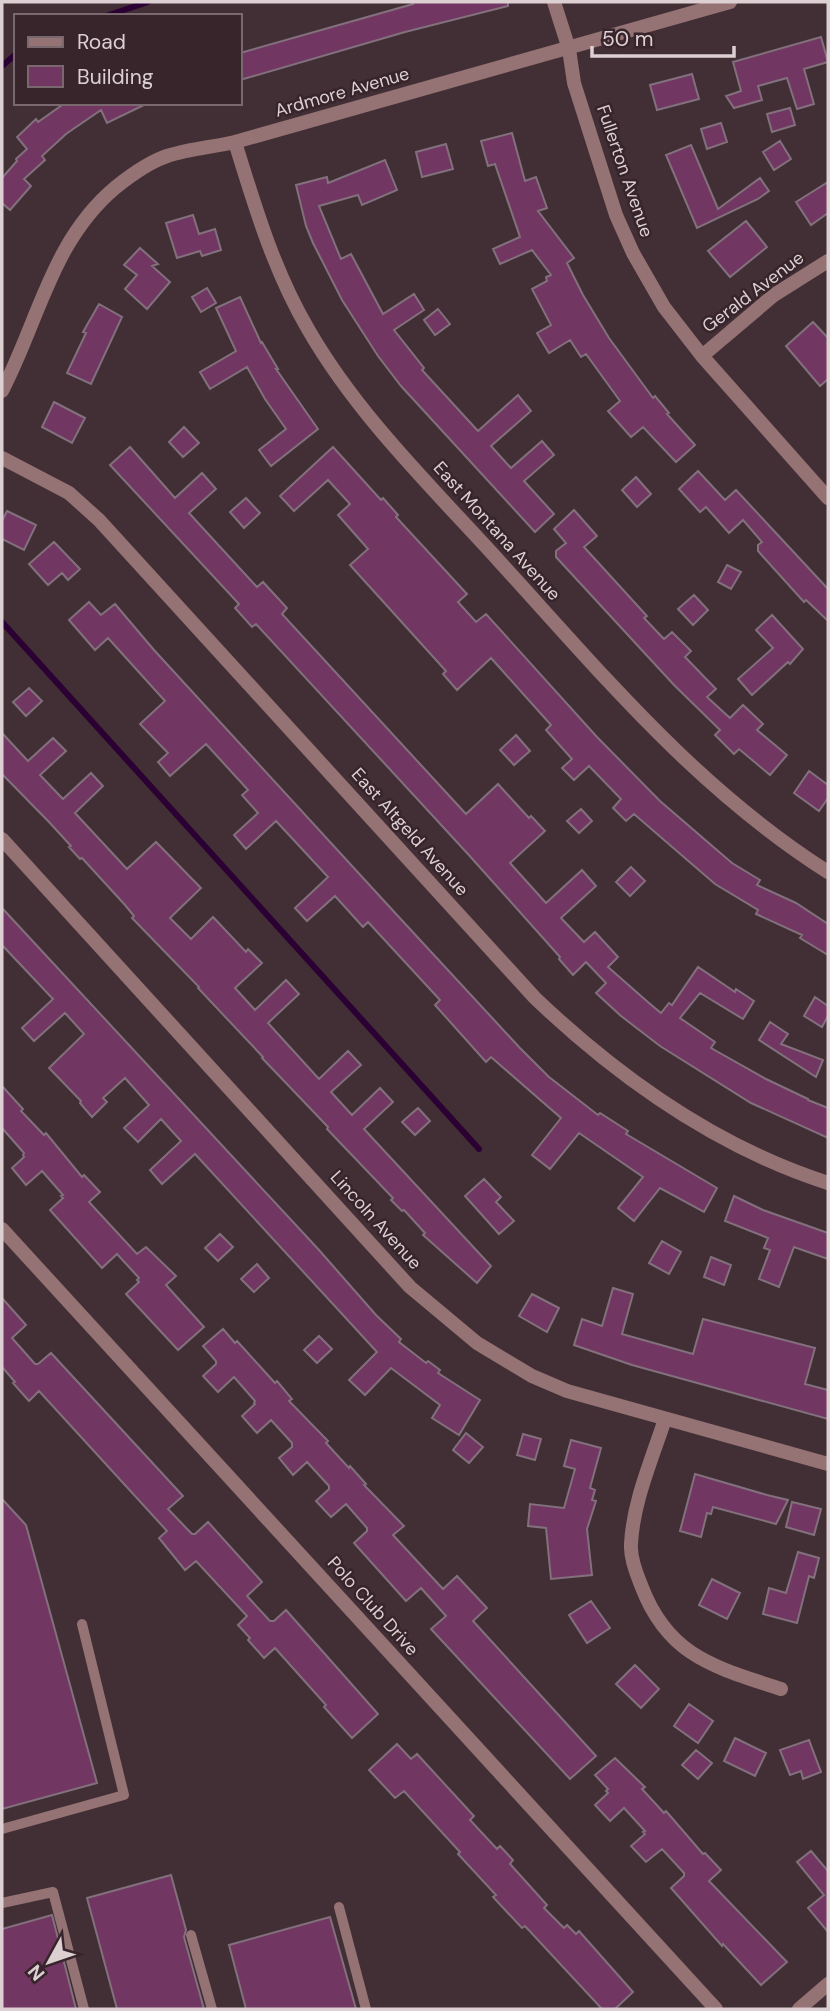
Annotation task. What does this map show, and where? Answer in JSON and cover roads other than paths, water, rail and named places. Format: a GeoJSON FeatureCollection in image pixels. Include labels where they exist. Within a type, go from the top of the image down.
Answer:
{"type":"FeatureCollection","features":[{"type":"Feature","properties":{"kind":"street","name":"Fullerton Avenue"},"geometry":{"type":"LineString","coordinates":[[554,2],[569,49],[574,83],[616,215],[633,253],[664,307],[702,356],[828,498]]}},
{"type":"Feature","properties":{"kind":"street","name":"Ardmore Avenue"},"geometry":{"type":"LineString","coordinates":[[2,391],[62,251],[81,222],[124,181],[167,156],[235,142],[730,2]]}},
{"type":"Feature","properties":{"kind":"street","name":"East Montana Avenue"},"geometry":{"type":"LineString","coordinates":[[235,142],[266,242],[288,290],[328,362],[377,427],[676,753],[751,819],[828,872]]}},
{"type":"Feature","properties":{"kind":"street","name":"Gerald Avenue"},"geometry":{"type":"LineString","coordinates":[[702,356],[774,295],[828,261]]}},
{"type":"Feature","properties":{"kind":"street","name":"East Altgeld Avenue"},"geometry":{"type":"LineString","coordinates":[[2,458],[69,493],[99,520],[535,998],[583,1043],[646,1091],[720,1138],[752,1154],[828,1184]]}},
{"type":"Feature","properties":{"kind":"street","name":"Lincoln Avenue"},"geometry":{"type":"LineString","coordinates":[[2,839],[428,1304],[477,1343],[532,1376],[592,1399],[828,1464]]}},
{"type":"Feature","properties":{"kind":"street","name":"Polo Club Drive"},"geometry":{"type":"LineString","coordinates":[[2,1229],[716,2009]]}},
{"type":"Feature","properties":{"kind":"street"},"geometry":{"type":"LineString","coordinates":[[665,1419],[636,1511],[630,1546],[636,1573],[648,1605],[661,1625],[694,1656],[724,1670],[781,1689]]}},
{"type":"Feature","properties":{"kind":"street"},"geometry":{"type":"LineString","coordinates":[[799,2009],[828,1984]]}},
{"type":"Feature","properties":{"kind":"lane"},"geometry":{"type":"LineString","coordinates":[[2,1829],[124,1794],[82,1624]]}},
{"type":"Feature","properties":{"kind":"lane"},"geometry":{"type":"LineString","coordinates":[[2,1903],[53,1892],[84,2009]]}},
{"type":"Feature","properties":{"kind":"lane"},"geometry":{"type":"LineString","coordinates":[[339,1907],[366,2009]]}},
{"type":"Feature","properties":{"kind":"lane"},"geometry":{"type":"LineString","coordinates":[[191,1935],[212,2009]]}},
{"type":"Feature","properties":{"kind":"waterway"},"geometry":{"type":"LineString","coordinates":[[112,14],[148,2]]}},
{"type":"Feature","properties":{"kind":"waterway"},"geometry":{"type":"LineString","coordinates":[[2,66],[14,56]]}},
{"type":"Feature","properties":{"kind":"waterway"},"geometry":{"type":"LineString","coordinates":[[2,622],[479,1149]]}}]}
